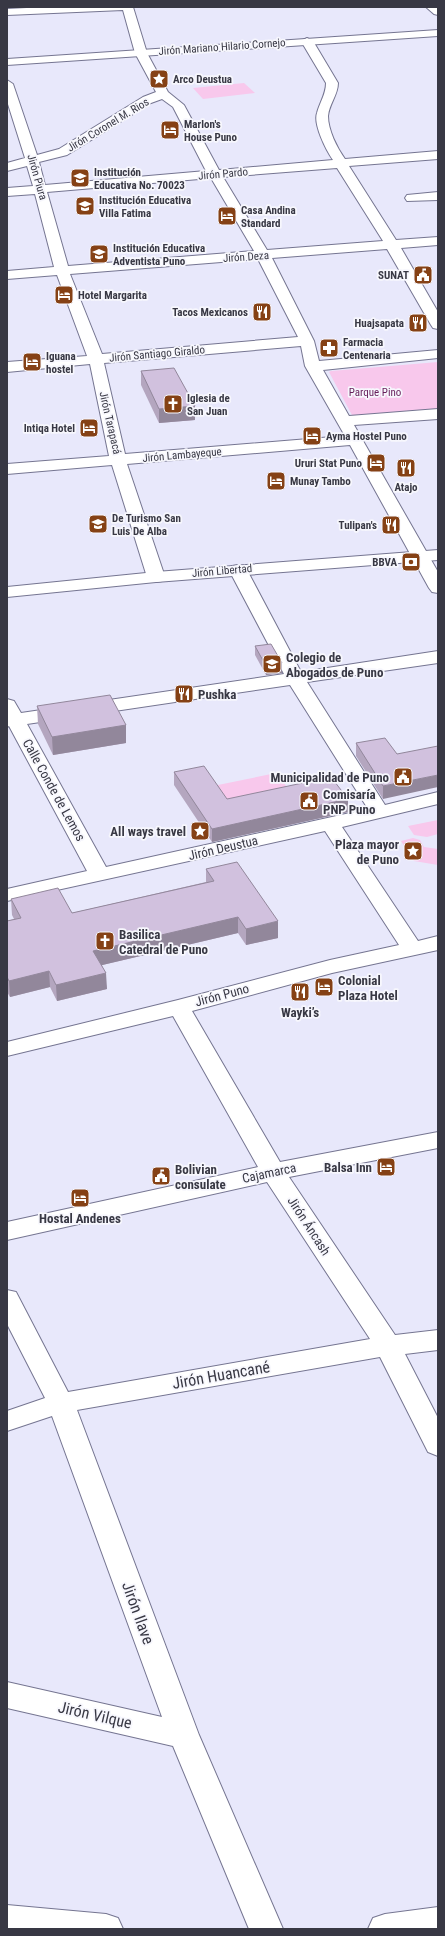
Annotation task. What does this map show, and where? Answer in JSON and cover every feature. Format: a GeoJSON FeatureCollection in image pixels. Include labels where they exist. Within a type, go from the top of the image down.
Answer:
{"type":"FeatureCollection","features":[{"type":"Feature","properties":{"kind":"street"},"geometry":{"type":"LineString","coordinates":[[7,12],[121,7]]}},
{"type":"Feature","properties":{"kind":"street"},"geometry":{"type":"LineString","coordinates":[[128,7],[141,53],[163,94],[178,105],[215,175],[262,255],[307,341],[313,366],[346,421],[438,588]]}},
{"type":"Feature","properties":{"kind":"street"},"geometry":{"type":"LineString","coordinates":[[431,7],[438,12]]}},
{"type":"Feature","properties":{"kind":"street","name":"Jirón Mariano Hilario Cornejo"},"geometry":{"type":"LineString","coordinates":[[7,62],[438,33]]}},
{"type":"Feature","properties":{"kind":"street"},"geometry":{"type":"LineString","coordinates":[[307,41],[332,82],[332,91],[322,115],[326,134],[340,164],[392,245],[438,326]]}},
{"type":"Feature","properties":{"kind":"street","name":"Jirón Piura"},"geometry":{"type":"LineString","coordinates":[[7,84],[27,141],[62,271]]}},
{"type":"Feature","properties":{"kind":"street","name":"Jirón Coronel M. Rios"},"geometry":{"type":"LineString","coordinates":[[7,167],[63,152],[147,100],[163,94]]}},
{"type":"Feature","properties":{"kind":"street","name":"Jirón Pardo"},"geometry":{"type":"LineString","coordinates":[[7,192],[438,155]]}},
{"type":"Feature","properties":{"kind":"street"},"geometry":{"type":"LineString","coordinates":[[412,198],[438,196]]}},
{"type":"Feature","properties":{"kind":"street","name":"Jirón Deza"},"geometry":{"type":"LineString","coordinates":[[7,275],[438,241]]}},
{"type":"Feature","properties":{"kind":"street","name":"Jirón Tarapacá"},"geometry":{"type":"LineString","coordinates":[[62,271],[96,359],[118,460],[156,577]]}},
{"type":"Feature","properties":{"kind":"street","name":"Jirón Santiago Giraldo"},"geometry":{"type":"LineString","coordinates":[[7,367],[307,341]]}},
{"type":"Feature","properties":{"kind":"street"},"geometry":{"type":"LineString","coordinates":[[313,366],[438,354]]}},
{"type":"Feature","properties":{"kind":"street"},"geometry":{"type":"LineString","coordinates":[[346,421],[438,414]]}},
{"type":"Feature","properties":{"kind":"street","name":"Jirón Lambayeque"},"geometry":{"type":"LineString","coordinates":[[7,469],[356,440]]}},
{"type":"Feature","properties":{"kind":"street","name":"Jirón Libertad"},"geometry":{"type":"LineString","coordinates":[[7,592],[156,577],[438,555]]}},
{"type":"Feature","properties":{"kind":"street"},"geometry":{"type":"LineString","coordinates":[[238,570],[296,679],[380,812]]}},
{"type":"Feature","properties":{"kind":"street"},"geometry":{"type":"LineString","coordinates":[[10,715],[296,679],[438,657]]}},
{"type":"Feature","properties":{"kind":"street","name":"Calle Conde de Lemos"},"geometry":{"type":"LineString","coordinates":[[10,715],[100,875]]}},
{"type":"Feature","properties":{"kind":"street","name":"Jirón Deustua"},"geometry":{"type":"LineString","coordinates":[[7,895],[330,824],[438,798]]}},
{"type":"Feature","properties":{"kind":"street"},"geometry":{"type":"LineString","coordinates":[[330,824],[413,949]]}},
{"type":"Feature","properties":{"kind":"street","name":"Jirón Puno"},"geometry":{"type":"LineString","coordinates":[[7,1049],[179,1007],[330,967],[438,943]]}},
{"type":"Feature","properties":{"kind":"street","name":"Jirón Áncash"},"geometry":{"type":"LineString","coordinates":[[179,1007],[273,1172],[388,1346],[438,1445]]}},
{"type":"Feature","properties":{"kind":"street","name":"Cajamarca"},"geometry":{"type":"LineString","coordinates":[[7,1231],[273,1172],[438,1140]]}},
{"type":"Feature","properties":{"kind":"street","name":"Jirón Ilave"},"geometry":{"type":"LineString","coordinates":[[7,1299],[61,1403],[184,1735],[266,1929]]}},
{"type":"Feature","properties":{"kind":"street","name":"Jirón Huancané"},"geometry":{"type":"LineString","coordinates":[[7,1421],[61,1403],[388,1346],[438,1340]]}},
{"type":"Feature","properties":{"kind":"street","name":"Jirón Vilque"},"geometry":{"type":"LineString","coordinates":[[7,1695],[184,1735]]}},
{"type":"Feature","properties":{"kind":"street"},"geometry":{"type":"LineString","coordinates":[[7,1920],[106,1929]]}},
{"type":"Feature","properties":{"kind":"street"},"geometry":{"type":"LineString","coordinates":[[385,1929],[438,1922]]}},
{"type":"Feature","properties":{"kind":"green space"},"geometry":{"type":"Polygon","coordinates":[[[244,83],[255,93],[203,99],[193,88],[244,83]]]}},
{"type":"Feature","properties":{"kind":"green space","name":"Parque Pino"},"geometry":{"type":"Polygon","coordinates":[[[438,362],[438,411],[353,417],[329,372],[331,371],[438,362]]]}},
{"type":"Feature","properties":{"kind":"green space"},"geometry":{"type":"Polygon","coordinates":[[[276,773],[294,796],[229,810],[213,786],[276,773]]]}},
{"type":"Feature","properties":{"kind":"green space"},"geometry":{"type":"Polygon","coordinates":[[[438,820],[438,834],[427,837],[414,835],[408,826],[438,820]]]}},
{"type":"Feature","properties":{"kind":"green space"},"geometry":{"type":"Polygon","coordinates":[[[413,838],[420,840],[424,847],[438,849],[438,865],[414,861],[401,841],[413,838]]]}},
{"type":"Feature","properties":{"kind":"building"},"geometry":{"type":"Polygon","coordinates":[[[174,368],[195,406],[159,409],[141,371],[174,368]]]}},
{"type":"Feature","properties":{"kind":"building"},"geometry":{"type":"Polygon","coordinates":[[[271,644],[282,663],[266,666],[255,646],[271,644]]]}},
{"type":"Feature","properties":{"kind":"building"},"geometry":{"type":"Polygon","coordinates":[[[110,695],[126,725],[52,737],[37,706],[110,695]]]}},
{"type":"Feature","properties":{"kind":"building"},"geometry":{"type":"Polygon","coordinates":[[[385,738],[397,754],[438,746],[438,775],[383,786],[356,743],[385,738]]]}},
{"type":"Feature","properties":{"kind":"building"},"geometry":{"type":"Polygon","coordinates":[[[204,766],[227,799],[331,777],[348,799],[212,829],[174,772],[204,766]]]}},
{"type":"Feature","properties":{"kind":"building","name":"Basilica Catedral de Puno"},"geometry":{"type":"Polygon","coordinates":[[[237,862],[278,921],[246,929],[238,917],[93,951],[106,973],[56,985],[49,971],[9,981],[7,977],[7,921],[21,918],[11,899],[58,888],[72,913],[214,881],[206,869],[237,862]]]}},
{"type":"Feature","properties":{"kind":"place","name":"Arco Deustua"},"geometry":{"type":"Point","coordinates":[159,79]}},
{"type":"Feature","properties":{"kind":"place","name":"Marlon's House Puno"},"geometry":{"type":"Point","coordinates":[170,130]}},
{"type":"Feature","properties":{"kind":"place","name":"Institución Educativa No. 70023"},"geometry":{"type":"Point","coordinates":[80,178]}},
{"type":"Feature","properties":{"kind":"place","name":"Institución Educativa Villa Fatima"},"geometry":{"type":"Point","coordinates":[85,206]}},
{"type":"Feature","properties":{"kind":"place","name":"Casa Andina Standard"},"geometry":{"type":"Point","coordinates":[227,216]}},
{"type":"Feature","properties":{"kind":"place","name":"Institución Educativa Adventista Puno"},"geometry":{"type":"Point","coordinates":[99,254]}},
{"type":"Feature","properties":{"kind":"place","name":"SUNAT"},"geometry":{"type":"Point","coordinates":[423,275]}},
{"type":"Feature","properties":{"kind":"place","name":"Hotel Margarita"},"geometry":{"type":"Point","coordinates":[64,295]}},
{"type":"Feature","properties":{"kind":"place","name":"Tacos Mexicanos"},"geometry":{"type":"Point","coordinates":[262,312]}},
{"type":"Feature","properties":{"kind":"place","name":"Huajsapata"},"geometry":{"type":"Point","coordinates":[418,323]}},
{"type":"Feature","properties":{"kind":"place","name":"Farmacia Centenaria"},"geometry":{"type":"Point","coordinates":[329,348]}},
{"type":"Feature","properties":{"kind":"place","name":"Iguana hostel"},"geometry":{"type":"Point","coordinates":[32,362]}},
{"type":"Feature","properties":{"kind":"place","name":"Iglesia de San Juan"},"geometry":{"type":"Point","coordinates":[173,404]}},
{"type":"Feature","properties":{"kind":"place","name":"Intiqa Hotel"},"geometry":{"type":"Point","coordinates":[89,428]}},
{"type":"Feature","properties":{"kind":"place","name":"Ayma Hostel Puno"},"geometry":{"type":"Point","coordinates":[312,436]}},
{"type":"Feature","properties":{"kind":"place","name":"Ururi Stat Puno"},"geometry":{"type":"Point","coordinates":[376,463]}},
{"type":"Feature","properties":{"kind":"place","name":"Atajo"},"geometry":{"type":"Point","coordinates":[406,468]}},
{"type":"Feature","properties":{"kind":"place","name":"Munay Tambo"},"geometry":{"type":"Point","coordinates":[276,481]}},
{"type":"Feature","properties":{"kind":"place","name":"De Turismo San Luis De Alba"},"geometry":{"type":"Point","coordinates":[98,524]}},
{"type":"Feature","properties":{"kind":"place","name":"Tulipan's"},"geometry":{"type":"Point","coordinates":[391,525]}},
{"type":"Feature","properties":{"kind":"place","name":"BBVA"},"geometry":{"type":"Point","coordinates":[411,562]}},
{"type":"Feature","properties":{"kind":"place","name":"Colegio de Abogados de Puno"},"geometry":{"type":"Point","coordinates":[272,664]}},
{"type":"Feature","properties":{"kind":"place","name":"Pushka"},"geometry":{"type":"Point","coordinates":[184,694]}},
{"type":"Feature","properties":{"kind":"place","name":"Municipalidad de Puno"},"geometry":{"type":"Point","coordinates":[403,777]}},
{"type":"Feature","properties":{"kind":"place","name":"Comisaría PNP Puno"},"geometry":{"type":"Point","coordinates":[309,801]}},
{"type":"Feature","properties":{"kind":"place","name":"All ways travel"},"geometry":{"type":"Point","coordinates":[200,831]}},
{"type":"Feature","properties":{"kind":"place","name":"Plaza mayor de Puno"},"geometry":{"type":"Point","coordinates":[413,851]}},
{"type":"Feature","properties":{"kind":"place","name":"Basilica Catedral de Puno"},"geometry":{"type":"Point","coordinates":[105,941]}},
{"type":"Feature","properties":{"kind":"place","name":"Colonial Plaza Hotel"},"geometry":{"type":"Point","coordinates":[324,987]}},
{"type":"Feature","properties":{"kind":"place","name":"Wayki’s"},"geometry":{"type":"Point","coordinates":[300,992]}},
{"type":"Feature","properties":{"kind":"place","name":"Balsa Inn"},"geometry":{"type":"Point","coordinates":[386,1167]}},
{"type":"Feature","properties":{"kind":"place","name":"Bolivian consulate"},"geometry":{"type":"Point","coordinates":[161,1176]}},
{"type":"Feature","properties":{"kind":"place","name":"Hostal Andenes"},"geometry":{"type":"Point","coordinates":[80,1198]}}]}
